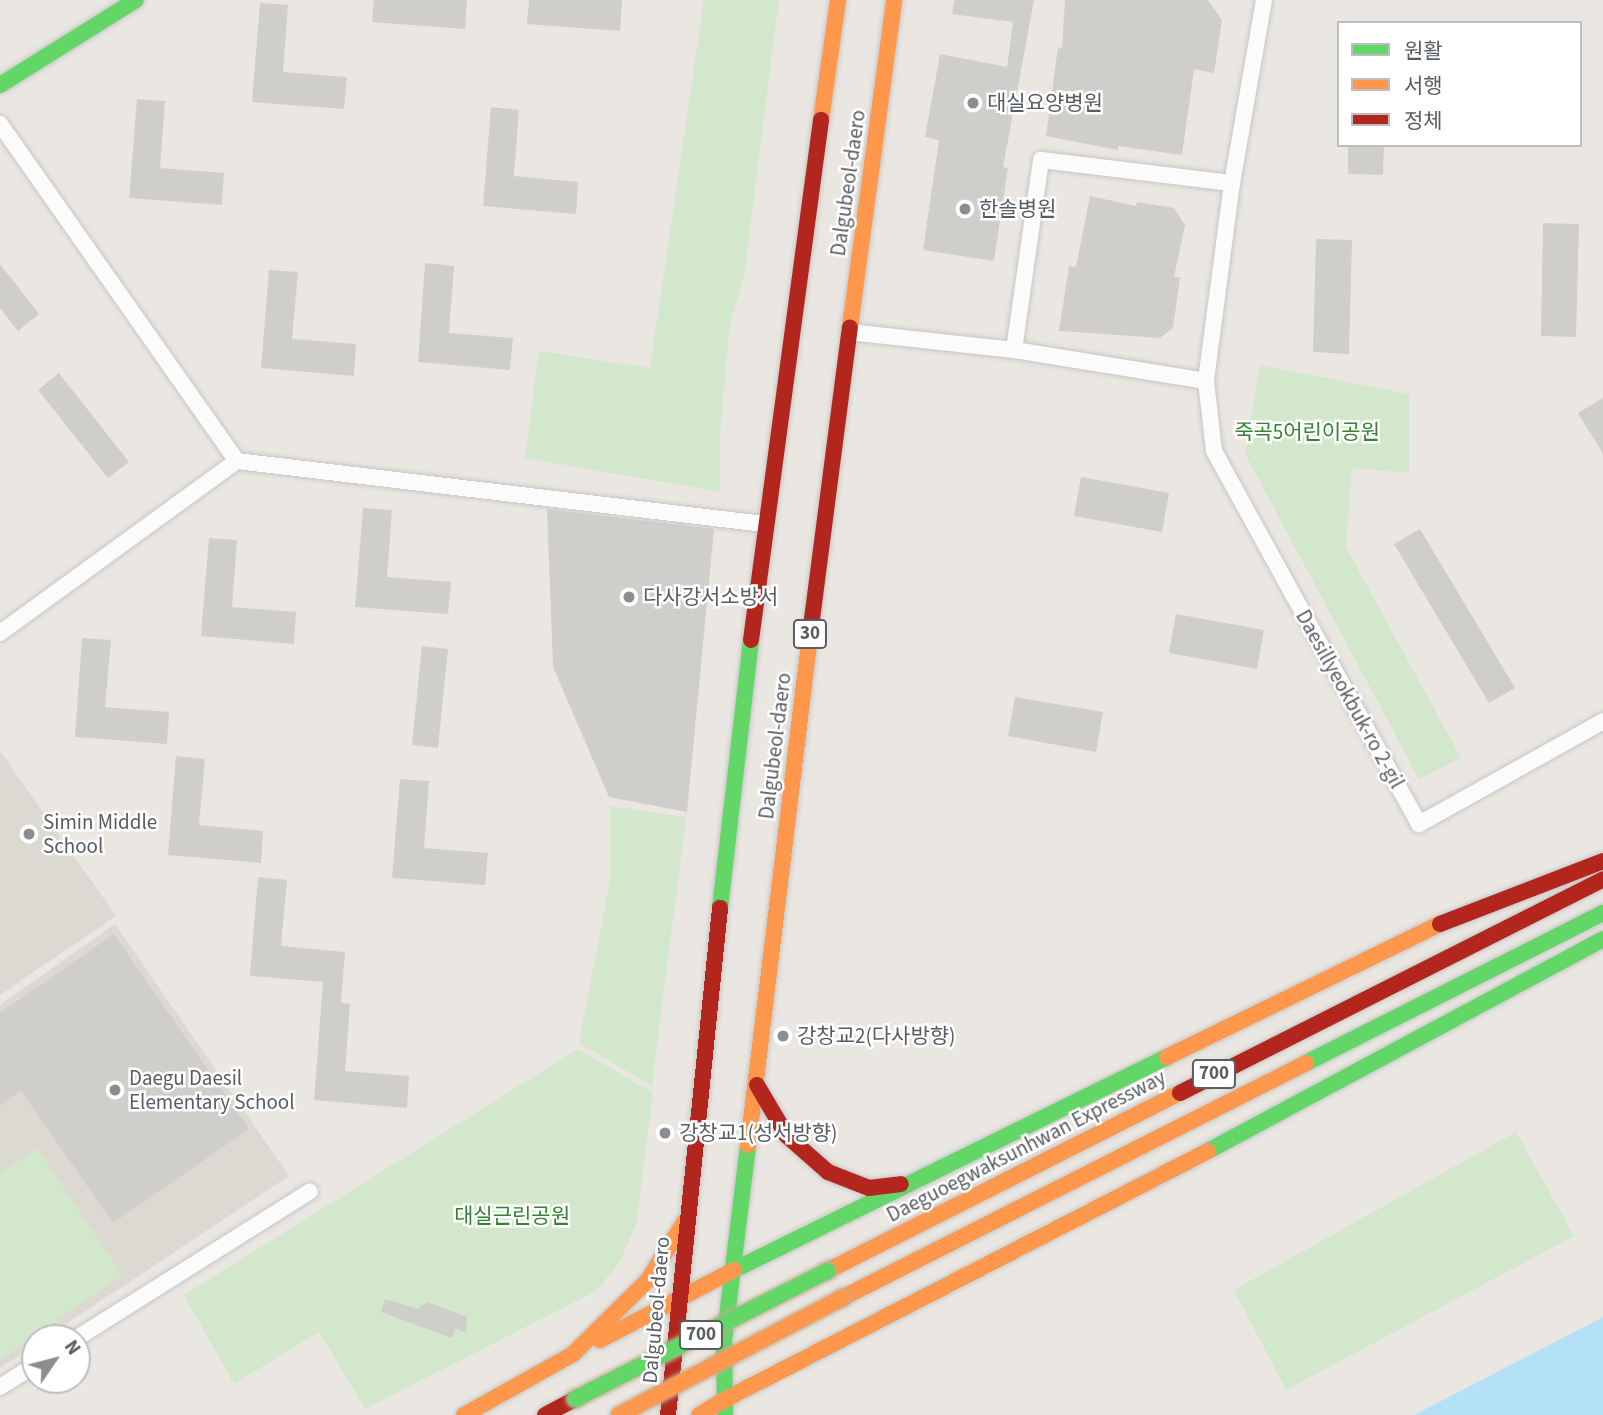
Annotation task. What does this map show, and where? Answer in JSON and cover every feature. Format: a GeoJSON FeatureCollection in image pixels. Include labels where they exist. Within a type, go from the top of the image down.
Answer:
{"type":"FeatureCollection","features":[{"type":"Feature","properties":{"kind":"main road"},"geometry":{"type":"LineString","coordinates":[[0,85],[135,0]]}},
{"type":"Feature","properties":{"kind":"main road","name":"Dalgubeol-daero"},"geometry":{"type":"LineString","coordinates":[[668,1415],[685,1220],[764,524],[838,0]]}},
{"type":"Feature","properties":{"kind":"main road","name":"Dalgubeol-daero"},"geometry":{"type":"LineString","coordinates":[[725,1408],[724,1341],[849,332],[894,0]]}},
{"type":"Feature","properties":{"kind":"main road"},"geometry":{"type":"LineString","coordinates":[[464,1415],[573,1354],[734,1270],[1428,929],[1603,861]]}},
{"type":"Feature","properties":{"kind":"main road","name":"Daeguoegwaksunhwan Expressway"},"geometry":{"type":"LineString","coordinates":[[545,1415],[1603,880]]}},
{"type":"Feature","properties":{"kind":"main road","name":"700"},"geometry":{"type":"LineString","coordinates":[[619,1415],[842,1298],[1603,913]]}},
{"type":"Feature","properties":{"kind":"main road"},"geometry":{"type":"LineString","coordinates":[[699,1415],[725,1408],[1277,1116],[1603,939]]}},
{"type":"Feature","properties":{"kind":"main road"},"geometry":{"type":"LineString","coordinates":[[757,1084],[787,1136],[828,1172],[869,1188],[915,1182]]}},
{"type":"Feature","properties":{"kind":"main road"},"geometry":{"type":"LineString","coordinates":[[573,1354],[648,1280],[685,1220]]}},
{"type":"Feature","properties":{"kind":"street","name":"Daesillyeokbuk-ro 2-gil"},"geometry":{"type":"LineString","coordinates":[[1265,0],[1231,183],[1206,381],[1214,450],[1419,824],[1603,721]]}},
{"type":"Feature","properties":{"kind":"street"},"geometry":{"type":"LineString","coordinates":[[0,124],[237,461]]}},
{"type":"Feature","properties":{"kind":"street"},"geometry":{"type":"LineString","coordinates":[[1014,350],[1041,160],[1231,183]]}},
{"type":"Feature","properties":{"kind":"street"},"geometry":{"type":"LineString","coordinates":[[849,332],[1014,350],[1206,381]]}},
{"type":"Feature","properties":{"kind":"street"},"geometry":{"type":"LineString","coordinates":[[0,633],[237,461],[764,524]]}},
{"type":"Feature","properties":{"kind":"street"},"geometry":{"type":"LineString","coordinates":[[91,1329],[310,1191]]}},
{"type":"Feature","properties":{"kind":"street"},"geometry":{"type":"LineString","coordinates":[[0,1387],[21,1373]]}},
{"type":"Feature","properties":{"kind":"shaded area","name":"Simin Middle School"},"geometry":{"type":"Polygon","coordinates":[[[0,751],[116,916],[0,995],[0,751]]]}},
{"type":"Feature","properties":{"kind":"shaded area","name":"Daegu Daesil Elementary School"},"geometry":{"type":"Polygon","coordinates":[[[115,924],[289,1176],[66,1324],[21,1324],[21,1354],[0,1368],[0,1005],[115,924]]]}},
{"type":"Feature","properties":{"kind":"green space"},"geometry":{"type":"Polygon","coordinates":[[[704,0],[779,0],[744,278],[730,322],[720,434],[720,492],[525,458],[539,351],[650,368],[704,0]]]}},
{"type":"Feature","properties":{"kind":"green space","name":"죽곡5어린이공원"},"geometry":{"type":"Polygon","coordinates":[[[1260,365],[1409,394],[1409,473],[1352,468],[1346,547],[1461,758],[1419,779],[1245,454],[1260,365]]]}},
{"type":"Feature","properties":{"kind":"green space"},"geometry":{"type":"Polygon","coordinates":[[[610,806],[686,817],[652,1086],[579,1043],[610,880],[610,806]]]}},
{"type":"Feature","properties":{"kind":"green space","name":"대실근린공원"},"geometry":{"type":"Polygon","coordinates":[[[578,1049],[653,1093],[636,1224],[619,1263],[596,1291],[365,1409],[319,1332],[234,1384],[184,1295],[578,1049]]]}},
{"type":"Feature","properties":{"kind":"green space"},"geometry":{"type":"Polygon","coordinates":[[[1516,1132],[1574,1236],[1286,1390],[1234,1290],[1516,1132]]]}},
{"type":"Feature","properties":{"kind":"green space"},"geometry":{"type":"Polygon","coordinates":[[[37,1148],[123,1275],[52,1324],[21,1324],[21,1345],[0,1360],[0,1173],[37,1148]]]}},
{"type":"Feature","properties":{"kind":"water"},"geometry":{"type":"Polygon","coordinates":[[[1603,1317],[1603,1415],[1414,1415],[1603,1317]]]}},
{"type":"Feature","properties":{"kind":"building"},"geometry":{"type":"Polygon","coordinates":[[[374,0],[467,0],[465,29],[372,22],[374,0]]]}},
{"type":"Feature","properties":{"kind":"building"},"geometry":{"type":"Polygon","coordinates":[[[529,0],[622,0],[620,31],[527,24],[529,0]]]}},
{"type":"Feature","properties":{"kind":"building"},"geometry":{"type":"Polygon","coordinates":[[[954,0],[1034,0],[1003,167],[1008,168],[994,261],[923,250],[939,140],[925,137],[940,54],[1007,67],[1013,22],[952,14],[954,0]]]}},
{"type":"Feature","properties":{"kind":"building"},"geometry":{"type":"Polygon","coordinates":[[[1065,0],[1208,0],[1222,20],[1214,73],[1194,69],[1182,155],[1118,146],[1118,150],[1046,136],[1058,47],[1062,48],[1065,0]]]}},
{"type":"Feature","properties":{"kind":"building"},"geometry":{"type":"Polygon","coordinates":[[[260,3],[288,5],[283,72],[347,77],[344,109],[252,102],[260,3]]]}},
{"type":"Feature","properties":{"kind":"building"},"geometry":{"type":"Polygon","coordinates":[[[137,99],[165,101],[160,168],[224,173],[222,205],[129,198],[137,99]]]}},
{"type":"Feature","properties":{"kind":"building"},"geometry":{"type":"Polygon","coordinates":[[[491,107],[519,110],[514,176],[578,182],[576,214],[483,206],[491,107]]]}},
{"type":"Feature","properties":{"kind":"building"},"geometry":{"type":"Polygon","coordinates":[[[1348,147],[1384,147],[1383,175],[1348,174],[1348,147]]]}},
{"type":"Feature","properties":{"kind":"building"},"geometry":{"type":"Polygon","coordinates":[[[1090,196],[1136,206],[1137,202],[1174,208],[1185,225],[1174,277],[1180,277],[1173,328],[1160,338],[1059,331],[1069,266],[1076,267],[1090,196]]]}},
{"type":"Feature","properties":{"kind":"building"},"geometry":{"type":"Polygon","coordinates":[[[1543,223],[1579,224],[1576,337],[1541,336],[1543,223]]]}},
{"type":"Feature","properties":{"kind":"building"},"geometry":{"type":"Polygon","coordinates":[[[1316,239],[1352,240],[1349,354],[1313,352],[1316,239]]]}},
{"type":"Feature","properties":{"kind":"building"},"geometry":{"type":"Polygon","coordinates":[[[425,263],[454,266],[449,333],[513,338],[510,370],[418,362],[425,263]]]}},
{"type":"Feature","properties":{"kind":"building"},"geometry":{"type":"Polygon","coordinates":[[[0,264],[39,314],[18,331],[0,308],[0,264]]]}},
{"type":"Feature","properties":{"kind":"building"},"geometry":{"type":"Polygon","coordinates":[[[269,270],[298,272],[292,339],[356,344],[354,376],[261,368],[269,270]]]}},
{"type":"Feature","properties":{"kind":"building"},"geometry":{"type":"Polygon","coordinates":[[[59,373],[129,462],[108,478],[38,390],[59,373]]]}},
{"type":"Feature","properties":{"kind":"building"},"geometry":{"type":"Polygon","coordinates":[[[1603,398],[1603,454],[1578,413],[1603,398]]]}},
{"type":"Feature","properties":{"kind":"building"},"geometry":{"type":"Polygon","coordinates":[[[1081,477],[1169,493],[1162,532],[1074,516],[1081,477]]]}},
{"type":"Feature","properties":{"kind":"building"},"geometry":{"type":"Polygon","coordinates":[[[363,508],[392,510],[387,577],[451,582],[448,614],[355,607],[363,508]]]}},
{"type":"Feature","properties":{"kind":"building","name":"다사강서소방서"},"geometry":{"type":"Polygon","coordinates":[[[547,509],[714,529],[687,812],[609,797],[553,667],[547,509]]]}},
{"type":"Feature","properties":{"kind":"building"},"geometry":{"type":"Polygon","coordinates":[[[1420,529],[1515,688],[1489,703],[1394,544],[1420,529]]]}},
{"type":"Feature","properties":{"kind":"building"},"geometry":{"type":"Polygon","coordinates":[[[209,538],[237,540],[232,607],[296,612],[294,644],[201,636],[209,538]]]}},
{"type":"Feature","properties":{"kind":"building"},"geometry":{"type":"Polygon","coordinates":[[[1176,614],[1264,630],[1257,669],[1169,653],[1176,614]]]}},
{"type":"Feature","properties":{"kind":"building"},"geometry":{"type":"Polygon","coordinates":[[[82,638],[111,640],[105,707],[169,712],[167,744],[75,737],[82,638]]]}},
{"type":"Feature","properties":{"kind":"building"},"geometry":{"type":"Polygon","coordinates":[[[422,646],[448,649],[438,748],[412,745],[422,646]]]}},
{"type":"Feature","properties":{"kind":"building"},"geometry":{"type":"Polygon","coordinates":[[[1015,697],[1103,712],[1096,752],[1008,736],[1015,697]]]}},
{"type":"Feature","properties":{"kind":"building"},"geometry":{"type":"Polygon","coordinates":[[[176,756],[205,759],[199,825],[263,831],[261,863],[168,855],[176,756]]]}},
{"type":"Feature","properties":{"kind":"building"},"geometry":{"type":"Polygon","coordinates":[[[400,779],[429,781],[424,848],[488,853],[485,885],[392,878],[400,779]]]}},
{"type":"Feature","properties":{"kind":"building"},"geometry":{"type":"Polygon","coordinates":[[[258,877],[287,880],[281,946],[345,952],[341,1003],[350,1004],[345,1071],[409,1076],[407,1108],[314,1100],[323,982],[250,976],[258,877]]]}},
{"type":"Feature","properties":{"kind":"building"},"geometry":{"type":"Polygon","coordinates":[[[114,934],[249,1129],[113,1223],[21,1091],[0,1106],[0,1013],[114,934]]]}},
{"type":"Feature","properties":{"kind":"building"},"geometry":{"type":"Polygon","coordinates":[[[385,1299],[418,1309],[427,1302],[467,1317],[466,1332],[455,1329],[452,1338],[381,1312],[385,1299]]]}},
{"type":"Feature","properties":{"kind":"traffic: fast"},"geometry":{"type":"LineString","coordinates":[[0,85],[136,0]]}},
{"type":"Feature","properties":{"kind":"traffic: fast"},"geometry":{"type":"LineString","coordinates":[[720,908],[751,640]]}},
{"type":"Feature","properties":{"kind":"traffic: fast"},"geometry":{"type":"LineString","coordinates":[[1306,1063],[1603,913]]}},
{"type":"Feature","properties":{"kind":"traffic: fast"},"geometry":{"type":"LineString","coordinates":[[1208,1151],[1603,939]]}},
{"type":"Feature","properties":{"kind":"traffic: fast"},"geometry":{"type":"LineString","coordinates":[[734,1270],[1167,1057]]}},
{"type":"Feature","properties":{"kind":"traffic: fast"},"geometry":{"type":"LineString","coordinates":[[725,1415],[724,1341],[748,1145]]}},
{"type":"Feature","properties":{"kind":"traffic: fast"},"geometry":{"type":"LineString","coordinates":[[575,1399],[827,1271]]}},
{"type":"Feature","properties":{"kind":"traffic: slow"},"geometry":{"type":"LineString","coordinates":[[821,120],[838,0]]}},
{"type":"Feature","properties":{"kind":"traffic: slow"},"geometry":{"type":"LineString","coordinates":[[850,327],[894,0]]}},
{"type":"Feature","properties":{"kind":"traffic: slow"},"geometry":{"type":"LineString","coordinates":[[748,1145],[812,619]]}},
{"type":"Feature","properties":{"kind":"traffic: slow"},"geometry":{"type":"LineString","coordinates":[[1167,1057],[1440,924]]}},
{"type":"Feature","properties":{"kind":"traffic: slow"},"geometry":{"type":"LineString","coordinates":[[842,1298],[1306,1063]]}},
{"type":"Feature","properties":{"kind":"traffic: slow"},"geometry":{"type":"LineString","coordinates":[[827,1271],[1180,1093]]}},
{"type":"Feature","properties":{"kind":"traffic: slow"},"geometry":{"type":"LineString","coordinates":[[724,1400],[1208,1151]]}},
{"type":"Feature","properties":{"kind":"traffic: slow"},"geometry":{"type":"LineString","coordinates":[[464,1415],[573,1354],[648,1280],[685,1221]]}},
{"type":"Feature","properties":{"kind":"traffic: slow"},"geometry":{"type":"LineString","coordinates":[[600,1340],[734,1270]]}},
{"type":"Feature","properties":{"kind":"traffic: slow"},"geometry":{"type":"LineString","coordinates":[[619,1415],[842,1298]]}},
{"type":"Feature","properties":{"kind":"traffic: slow"},"geometry":{"type":"LineString","coordinates":[[699,1415],[724,1400]]}},
{"type":"Feature","properties":{"kind":"traffic: jam"},"geometry":{"type":"LineString","coordinates":[[751,640],[821,120]]}},
{"type":"Feature","properties":{"kind":"traffic: jam"},"geometry":{"type":"LineString","coordinates":[[812,619],[850,327]]}},
{"type":"Feature","properties":{"kind":"traffic: jam"},"geometry":{"type":"LineString","coordinates":[[1440,924],[1603,861]]}},
{"type":"Feature","properties":{"kind":"traffic: jam"},"geometry":{"type":"LineString","coordinates":[[1180,1093],[1603,879]]}},
{"type":"Feature","properties":{"kind":"traffic: jam"},"geometry":{"type":"LineString","coordinates":[[668,1415],[720,908]]}},
{"type":"Feature","properties":{"kind":"traffic: jam"},"geometry":{"type":"LineString","coordinates":[[757,1085],[787,1136],[828,1172],[869,1188],[901,1184]]}},
{"type":"Feature","properties":{"kind":"traffic: jam"},"geometry":{"type":"LineString","coordinates":[[545,1415],[575,1399]]}},
{"type":"Feature","properties":{"kind":"place","name":"대실요양병원"},"geometry":{"type":"Point","coordinates":[973,103]}},
{"type":"Feature","properties":{"kind":"place","name":"한솔병원"},"geometry":{"type":"Point","coordinates":[965,209]}},
{"type":"Feature","properties":{"kind":"place","name":"다사강서소방서"},"geometry":{"type":"Point","coordinates":[629,597]}},
{"type":"Feature","properties":{"kind":"place","name":"Simin Middle School"},"geometry":{"type":"Point","coordinates":[29,834]}},
{"type":"Feature","properties":{"kind":"place","name":"강창교2(다사방향)"},"geometry":{"type":"Point","coordinates":[783,1036]}},
{"type":"Feature","properties":{"kind":"place","name":"Daegu Daesil Elementary School"},"geometry":{"type":"Point","coordinates":[115,1090]}},
{"type":"Feature","properties":{"kind":"place","name":"강창교1(성서방향)"},"geometry":{"type":"Point","coordinates":[665,1133]}}]}
